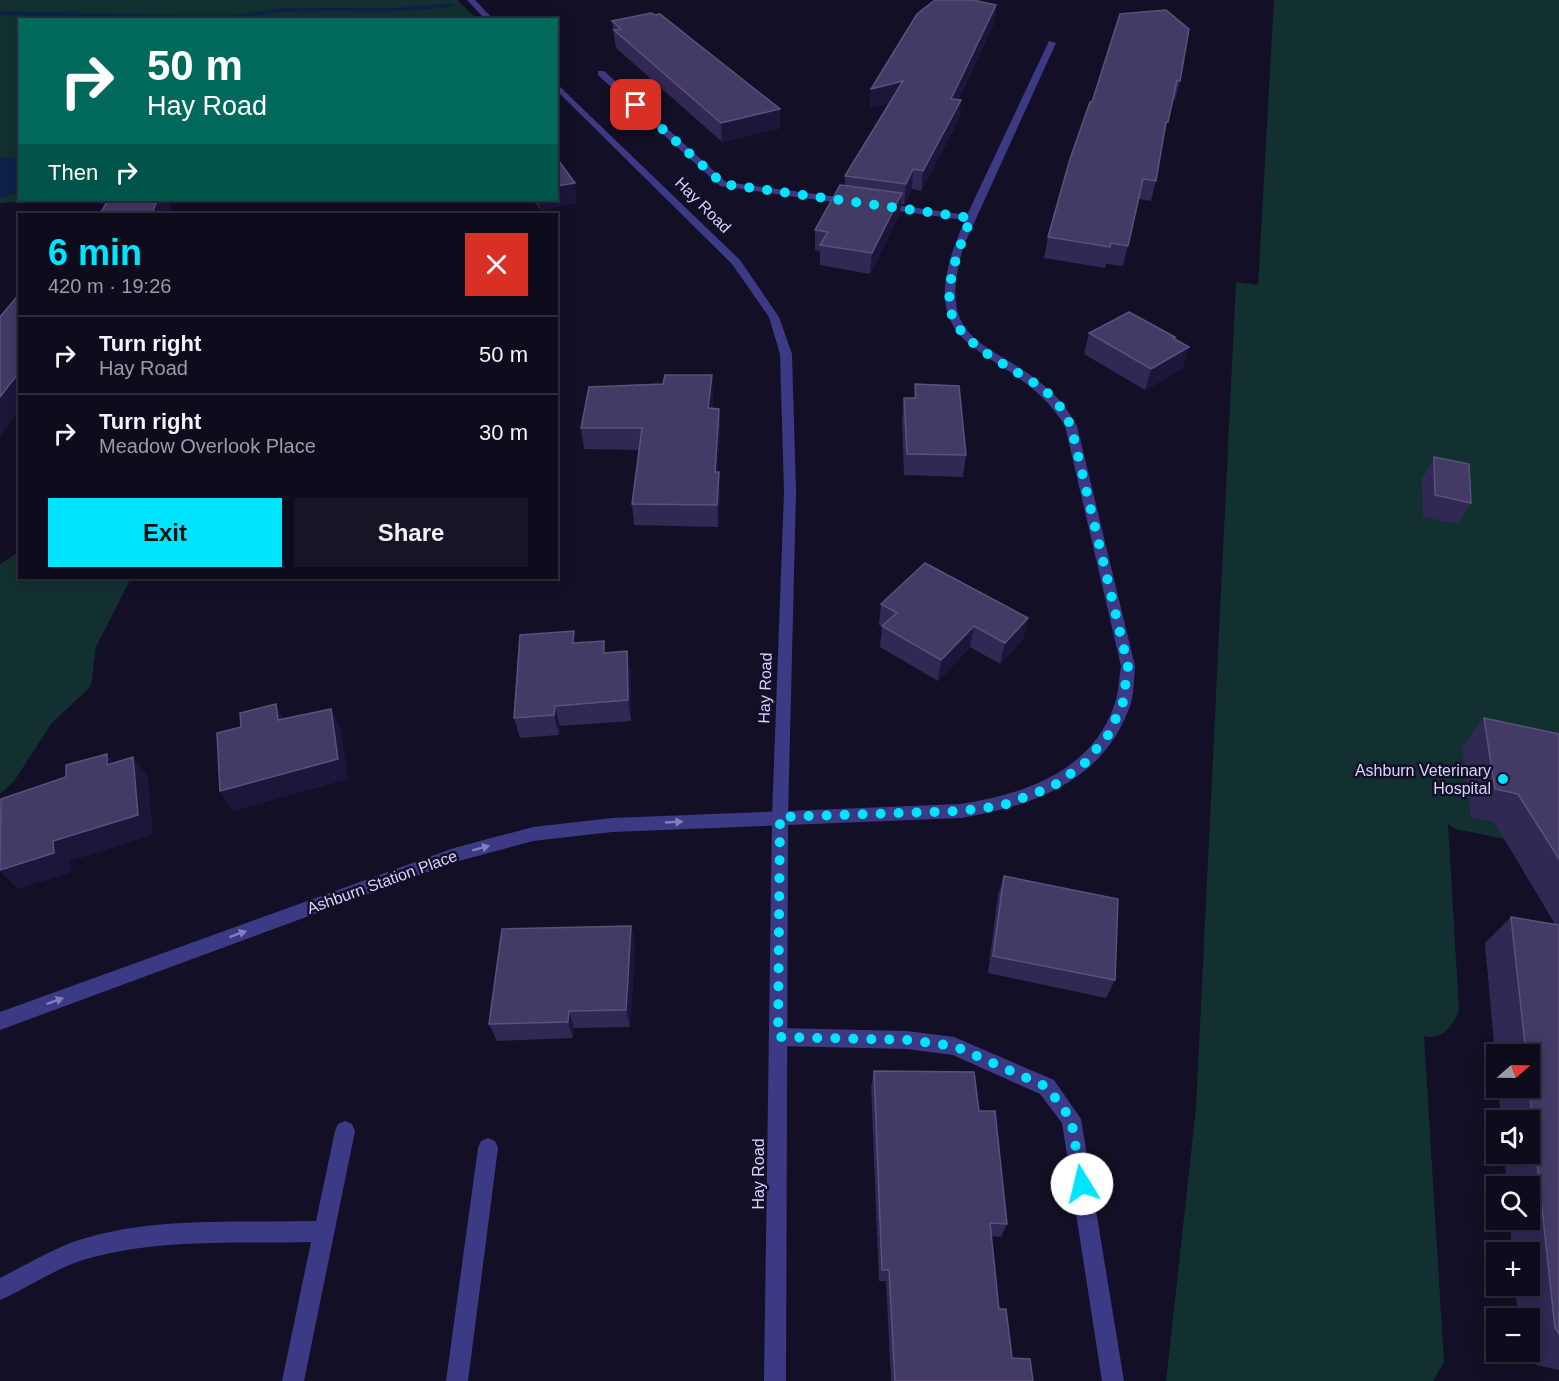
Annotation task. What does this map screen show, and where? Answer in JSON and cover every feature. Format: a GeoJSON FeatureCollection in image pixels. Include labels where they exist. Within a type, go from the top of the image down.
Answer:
{"type":"FeatureCollection","features":[{"type":"Feature","properties":{"kind":"street"},"geometry":{"type":"LineString","coordinates":[[471,0],[489,18]]}},
{"type":"Feature","properties":{"kind":"street","name":"Ashburn Station Place"},"geometry":{"type":"LineString","coordinates":[[0,1021],[454,855],[533,834],[612,825],[961,811],[1001,806],[1052,787],[1084,764],[1109,734],[1123,702],[1128,666],[1071,426],[1062,408],[1045,391],[978,346],[959,328],[950,307],[953,267],[971,218],[1052,43]]}},
{"type":"Feature","properties":{"kind":"street"},"geometry":{"type":"LineString","coordinates":[[601,73],[723,184],[865,203]]}},
{"type":"Feature","properties":{"kind":"street","name":"Hay Road"},"geometry":{"type":"LineString","coordinates":[[558,88],[736,262],[774,317],[786,354],[789,492],[780,817],[775,1381]]}},
{"type":"Feature","properties":{"kind":"street"},"geometry":{"type":"LineString","coordinates":[[876,205],[971,218]]}},
{"type":"Feature","properties":{"kind":"street"},"geometry":{"type":"LineString","coordinates":[[778,1037],[907,1040],[954,1046],[1047,1087],[1071,1119],[1113,1381]]}},
{"type":"Feature","properties":{"kind":"street"},"geometry":{"type":"LineString","coordinates":[[293,1381],[345,1131]]}},
{"type":"Feature","properties":{"kind":"street"},"geometry":{"type":"LineString","coordinates":[[457,1381],[488,1148]]}},
{"type":"Feature","properties":{"kind":"street"},"geometry":{"type":"LineString","coordinates":[[0,1289],[78,1251],[121,1240],[155,1235],[325,1231]]}},
{"type":"Feature","properties":{"kind":"green space"},"geometry":{"type":"Polygon","coordinates":[[[0,0],[457,0],[476,18],[18,18],[18,201],[30,201],[0,203],[0,0]]]}},
{"type":"Feature","properties":{"kind":"green space"},"geometry":{"type":"Polygon","coordinates":[[[1274,0],[1559,0],[1559,850],[1455,829],[1448,824],[1459,1010],[1454,1022],[1446,1031],[1436,1036],[1424,1036],[1444,1362],[1433,1381],[1166,1381],[1196,1108],[1236,282],[1258,285],[1274,0]]]}},
{"type":"Feature","properties":{"kind":"green space"},"geometry":{"type":"Polygon","coordinates":[[[18,553],[18,579],[130,579],[96,647],[91,686],[51,724],[15,780],[0,794],[0,564],[18,553]]]}},
{"type":"Feature","properties":{"kind":"water"},"geometry":{"type":"Polygon","coordinates":[[[0,158],[18,158],[18,191],[0,199],[0,158]]]}},
{"type":"Feature","properties":{"kind":"building"},"geometry":{"type":"Polygon","coordinates":[[[935,0],[973,0],[996,5],[951,99],[961,100],[923,171],[913,169],[906,184],[845,176],[903,81],[871,89],[917,14],[935,0]]]}},
{"type":"Feature","properties":{"kind":"building"},"geometry":{"type":"Polygon","coordinates":[[[1166,10],[1189,29],[1180,81],[1177,80],[1168,122],[1166,122],[1156,181],[1143,179],[1128,246],[1111,243],[1110,247],[1048,237],[1070,159],[1090,102],[1092,102],[1120,14],[1166,10]]]}},
{"type":"Feature","properties":{"kind":"building"},"geometry":{"type":"Polygon","coordinates":[[[651,13],[660,14],[780,109],[721,123],[614,30],[621,29],[612,21],[651,13]]]}},
{"type":"Feature","properties":{"kind":"building"},"geometry":{"type":"Polygon","coordinates":[[[558,160],[575,183],[558,186],[558,160]]]}},
{"type":"Feature","properties":{"kind":"building"},"geometry":{"type":"Polygon","coordinates":[[[840,185],[902,193],[872,253],[820,245],[828,232],[815,230],[840,185]]]}},
{"type":"Feature","properties":{"kind":"building"},"geometry":{"type":"Polygon","coordinates":[[[107,201],[157,201],[152,213],[101,213],[107,201]]]}},
{"type":"Feature","properties":{"kind":"building"},"geometry":{"type":"Polygon","coordinates":[[[18,295],[18,374],[0,397],[0,317],[18,295]]]}},
{"type":"Feature","properties":{"kind":"building"},"geometry":{"type":"Polygon","coordinates":[[[1129,312],[1189,347],[1151,369],[1089,333],[1129,312]]]}},
{"type":"Feature","properties":{"kind":"building"},"geometry":{"type":"Polygon","coordinates":[[[665,375],[712,375],[708,408],[719,409],[715,472],[719,472],[717,505],[632,504],[642,428],[581,428],[589,387],[663,384],[665,375]]]}},
{"type":"Feature","properties":{"kind":"building"},"geometry":{"type":"Polygon","coordinates":[[[915,384],[959,386],[966,455],[907,454],[904,398],[916,398],[915,384]]]}},
{"type":"Feature","properties":{"kind":"building"},"geometry":{"type":"Polygon","coordinates":[[[1434,457],[1469,464],[1471,503],[1435,495],[1434,457]]]}},
{"type":"Feature","properties":{"kind":"building"},"geometry":{"type":"Polygon","coordinates":[[[925,563],[1028,618],[1005,643],[974,626],[941,660],[882,626],[897,613],[881,604],[925,563]]]}},
{"type":"Feature","properties":{"kind":"building"},"geometry":{"type":"Polygon","coordinates":[[[574,631],[573,643],[604,641],[604,653],[627,651],[628,700],[555,706],[554,715],[514,718],[520,635],[574,631]]]}},
{"type":"Feature","properties":{"kind":"building"},"geometry":{"type":"Polygon","coordinates":[[[276,704],[278,720],[331,709],[338,759],[220,791],[217,733],[241,727],[240,713],[276,704]]]}},
{"type":"Feature","properties":{"kind":"building"},"geometry":{"type":"Polygon","coordinates":[[[1484,718],[1559,734],[1559,859],[1518,794],[1495,789],[1484,718]]]}},
{"type":"Feature","properties":{"kind":"building"},"geometry":{"type":"Polygon","coordinates":[[[107,754],[107,765],[133,757],[138,815],[53,841],[54,853],[0,870],[1,799],[66,777],[66,765],[107,754]]]}},
{"type":"Feature","properties":{"kind":"building"},"geometry":{"type":"Polygon","coordinates":[[[1004,876],[1118,899],[1115,980],[993,956],[1004,876]]]}},
{"type":"Feature","properties":{"kind":"building"},"geometry":{"type":"Polygon","coordinates":[[[1511,917],[1559,925],[1559,1334],[1555,1328],[1537,1164],[1540,1164],[1540,1110],[1531,1110],[1530,1098],[1540,1098],[1540,1044],[1525,1044],[1511,917]]]}},
{"type":"Feature","properties":{"kind":"building"},"geometry":{"type":"Polygon","coordinates":[[[631,926],[626,1010],[569,1011],[568,1022],[489,1024],[502,929],[631,926]]]}},
{"type":"Feature","properties":{"kind":"building"},"geometry":{"type":"Polygon","coordinates":[[[874,1071],[974,1072],[979,1111],[995,1111],[1007,1224],[990,1223],[999,1309],[1006,1309],[1012,1358],[1030,1359],[1033,1381],[895,1381],[889,1270],[882,1270],[874,1071]]]}},
{"type":"Feature","properties":{"kind":"waterway"},"geometry":{"type":"LineString","coordinates":[[0,13],[208,18],[237,17],[286,10],[397,10],[453,5]]}},
{"type":"Feature","properties":{"kind":"place","name":"Ashburn Veterinary Hospital"},"geometry":{"type":"Point","coordinates":[1503,779]}},
{"type":"Feature","properties":{"kind":"route"},"geometry":{"type":"LineString","coordinates":[[636,105],[723,184],[971,218],[953,267],[950,307],[959,328],[978,346],[1045,391],[1062,408],[1071,426],[1128,666],[1123,702],[1109,734],[1084,764],[1052,787],[1001,806],[961,811],[780,817],[778,1037],[907,1040],[954,1046],[1047,1087],[1071,1119],[1082,1184]]}}]}
